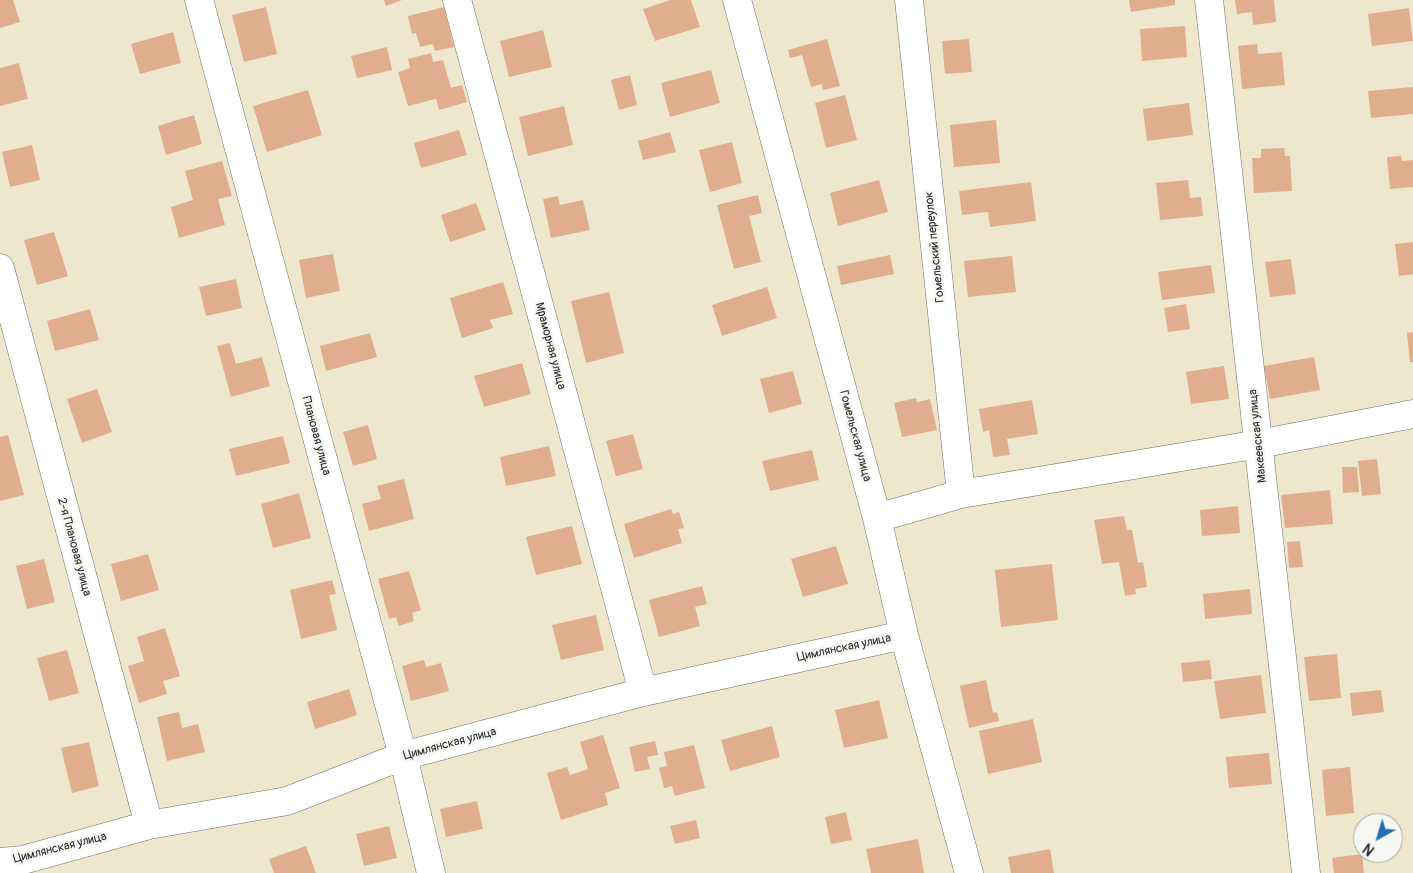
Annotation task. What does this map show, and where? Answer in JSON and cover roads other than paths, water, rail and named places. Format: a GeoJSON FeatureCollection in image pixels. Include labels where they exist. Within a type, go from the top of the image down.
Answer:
{"type":"FeatureCollection","features":[{"type":"Feature","properties":{"kind":"street","name":"Плановая улица"},"geometry":{"type":"LineString","coordinates":[[199,0],[403,756],[430,873]]}},
{"type":"Feature","properties":{"kind":"street","name":"Мраморная улица"},"geometry":{"type":"LineString","coordinates":[[457,0],[643,692]]}},
{"type":"Feature","properties":{"kind":"street","name":"Гомельская улица"},"geometry":{"type":"LineString","coordinates":[[737,0],[877,518],[904,635],[969,873]]}},
{"type":"Feature","properties":{"kind":"street","name":"Гомельский переулок"},"geometry":{"type":"LineString","coordinates":[[909,0],[961,494]]}},
{"type":"Feature","properties":{"kind":"street","name":"Макеевская улица"},"geometry":{"type":"LineString","coordinates":[[1209,0],[1306,873]]}},
{"type":"Feature","properties":{"kind":"street","name":"2-я Плановая улица"},"geometry":{"type":"LineString","coordinates":[[0,268],[148,825]]}},
{"type":"Feature","properties":{"kind":"street"},"geometry":{"type":"LineString","coordinates":[[877,518],[961,494],[1259,444],[1413,414]]}},
{"type":"Feature","properties":{"kind":"street","name":"Цимлянская улица"},"geometry":{"type":"LineString","coordinates":[[0,862],[23,860],[148,825],[287,802],[403,756],[643,692],[904,635]]}}]}
